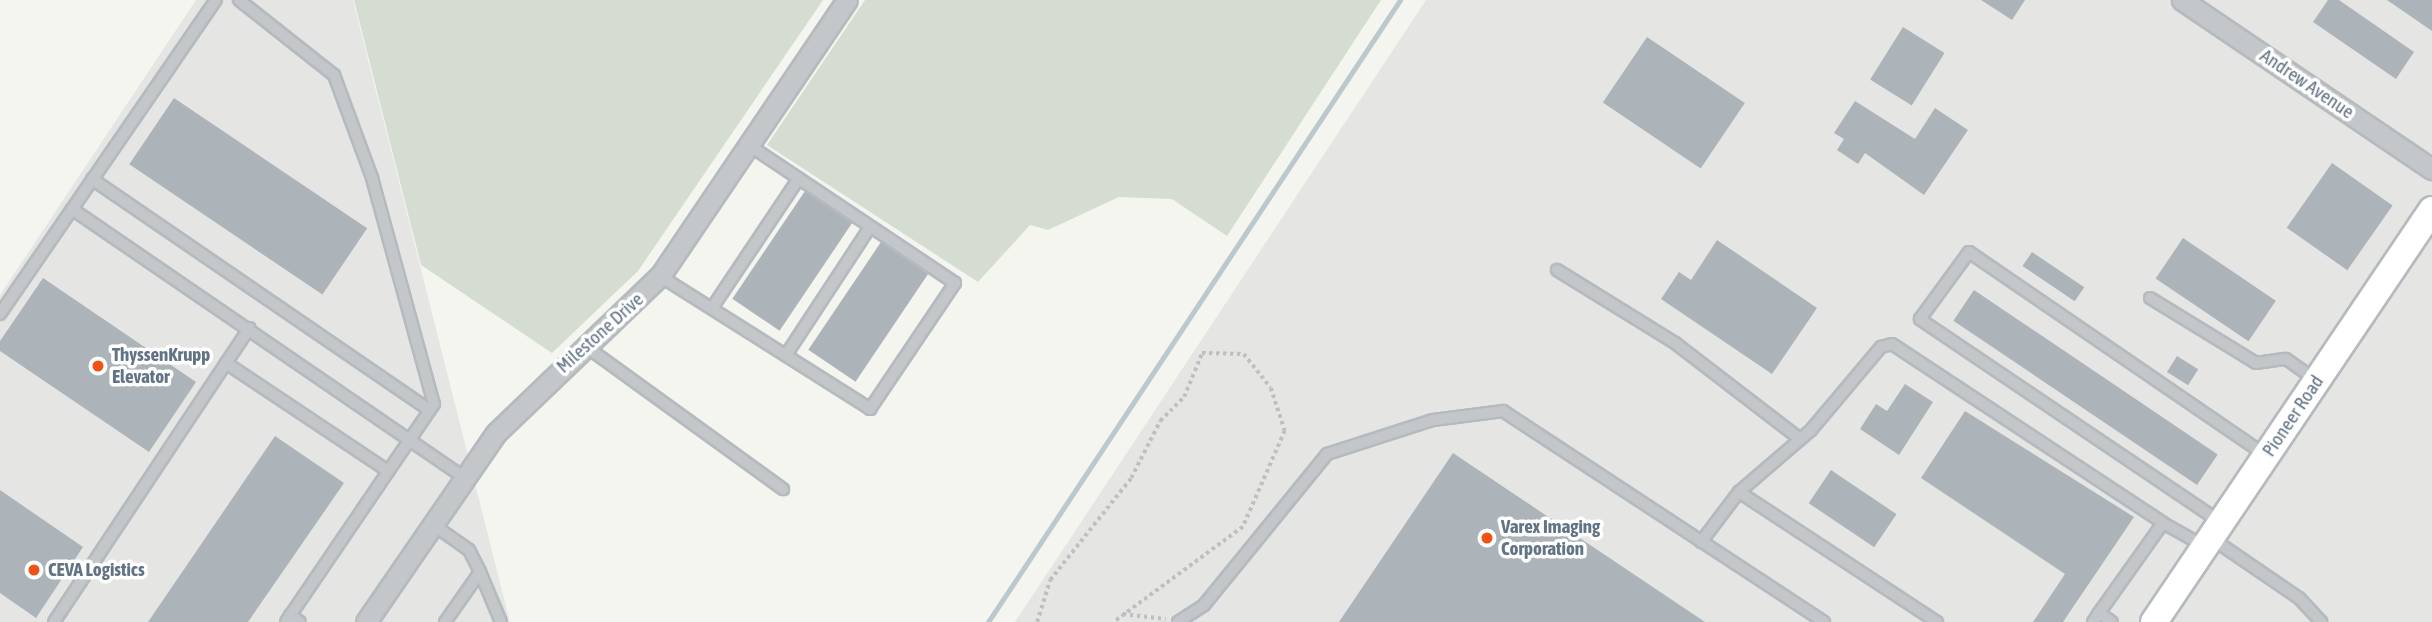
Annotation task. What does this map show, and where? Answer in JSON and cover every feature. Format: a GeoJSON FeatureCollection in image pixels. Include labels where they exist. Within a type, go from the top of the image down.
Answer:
{"type":"FeatureCollection","features":[{"type":"Feature","properties":{"kind":"main road","name":"Pioneer Road"},"geometry":{"type":"LineString","coordinates":[[2154,622],[2432,210]]}},
{"type":"Feature","properties":{"kind":"street","name":"Milestone Drive"},"geometry":{"type":"LineString","coordinates":[[366,622],[464,478],[524,401],[588,348],[660,276],[847,0]]}},
{"type":"Feature","properties":{"kind":"street","name":"Andrew Avenue"},"geometry":{"type":"LineString","coordinates":[[2182,0],[2432,169]]}},
{"type":"Feature","properties":{"kind":"lane"},"geometry":{"type":"LineString","coordinates":[[0,314],[216,0]]}},
{"type":"Feature","properties":{"kind":"lane"},"geometry":{"type":"LineString","coordinates":[[239,0],[334,75],[412,313],[434,404],[288,619],[300,622]]}},
{"type":"Feature","properties":{"kind":"lane"},"geometry":{"type":"LineString","coordinates":[[660,276],[870,409],[954,283],[750,145]]}},
{"type":"Feature","properties":{"kind":"lane"},"geometry":{"type":"LineString","coordinates":[[712,308],[799,178]]}},
{"type":"Feature","properties":{"kind":"lane"},"geometry":{"type":"LineString","coordinates":[[92,179],[429,410]]}},
{"type":"Feature","properties":{"kind":"lane"},"geometry":{"type":"LineString","coordinates":[[72,209],[412,436],[464,478]]}},
{"type":"Feature","properties":{"kind":"lane"},"geometry":{"type":"LineString","coordinates":[[786,355],[870,227]]}},
{"type":"Feature","properties":{"kind":"lane"},"geometry":{"type":"LineString","coordinates":[[2266,455],[1969,251],[1920,319],[2300,598],[2318,622]]}},
{"type":"Feature","properties":{"kind":"lane"},"geometry":{"type":"LineString","coordinates":[[1557,270],[1675,343],[1800,439]]}},
{"type":"Feature","properties":{"kind":"lane"},"geometry":{"type":"LineString","coordinates":[[2150,298],[2256,363],[2286,359],[2317,381]]}},
{"type":"Feature","properties":{"kind":"lane"},"geometry":{"type":"LineString","coordinates":[[54,622],[249,328]]}},
{"type":"Feature","properties":{"kind":"lane"},"geometry":{"type":"LineString","coordinates":[[1701,542],[1739,492],[1800,439],[1881,347],[1892,344],[2162,523],[2212,535]]}},
{"type":"Feature","properties":{"kind":"lane"},"geometry":{"type":"LineString","coordinates":[[588,348],[783,489]]}},
{"type":"Feature","properties":{"kind":"lane"},"geometry":{"type":"LineString","coordinates":[[226,363],[388,471]]}},
{"type":"Feature","properties":{"kind":"lane"},"geometry":{"type":"LineString","coordinates":[[1179,621],[1204,605],[1326,454],[1433,419],[1503,411],[1824,622]]}},
{"type":"Feature","properties":{"kind":"lane"},"geometry":{"type":"LineString","coordinates":[[1739,492],[1937,622]]}},
{"type":"Feature","properties":{"kind":"lane"},"geometry":{"type":"LineString","coordinates":[[2112,622],[2096,617],[2162,523]]}},
{"type":"Feature","properties":{"kind":"lane"},"geometry":{"type":"LineString","coordinates":[[432,524],[469,550],[501,622]]}},
{"type":"Feature","properties":{"kind":"lane"},"geometry":{"type":"LineString","coordinates":[[445,622],[480,572]]}},
{"type":"Feature","properties":{"kind":"path"},"geometry":{"type":"LineString","coordinates":[[1037,622],[1050,580],[1131,478],[1160,421],[1184,397],[1202,353],[1244,354],[1271,388],[1285,431],[1242,527],[1161,592],[1114,622]]}},
{"type":"Feature","properties":{"kind":"path"},"geometry":{"type":"LineString","coordinates":[[1123,614],[1179,621]]}},
{"type":"Feature","properties":{"kind":"shaded area"},"geometry":{"type":"Polygon","coordinates":[[[196,0],[353,0],[510,622],[0,622],[0,295],[196,0]]]}},
{"type":"Feature","properties":{"kind":"shaded area"},"geometry":{"type":"Polygon","coordinates":[[[354,0],[823,0],[638,271],[552,353],[421,265],[354,0]]]}},
{"type":"Feature","properties":{"kind":"shaded area"},"geometry":{"type":"Polygon","coordinates":[[[865,0],[1381,0],[1227,236],[1172,199],[1119,197],[1048,230],[1030,225],[978,282],[767,145],[865,0]]]}},
{"type":"Feature","properties":{"kind":"shaded area"},"geometry":{"type":"Polygon","coordinates":[[[1426,0],[2432,0],[2432,622],[1015,622],[1426,0]]]}},
{"type":"Feature","properties":{"kind":"building"},"geometry":{"type":"Polygon","coordinates":[[[1981,0],[2025,0],[2012,20],[1981,0]]]}},
{"type":"Feature","properties":{"kind":"building"},"geometry":{"type":"Polygon","coordinates":[[[2328,0],[2339,0],[2414,52],[2396,79],[2313,22],[2328,0]]]}},
{"type":"Feature","properties":{"kind":"building"},"geometry":{"type":"Polygon","coordinates":[[[2387,0],[2432,0],[2432,31],[2387,0]]]}},
{"type":"Feature","properties":{"kind":"building"},"geometry":{"type":"Polygon","coordinates":[[[1903,27],[1945,53],[1912,106],[1870,80],[1903,27]]]}},
{"type":"Feature","properties":{"kind":"building"},"geometry":{"type":"Polygon","coordinates":[[[1647,37],[1745,103],[1701,168],[1603,102],[1647,37]]]}},
{"type":"Feature","properties":{"kind":"building"},"geometry":{"type":"Polygon","coordinates":[[[174,98],[367,228],[322,295],[129,164],[174,98]]]}},
{"type":"Feature","properties":{"kind":"building"},"geometry":{"type":"Polygon","coordinates":[[[1855,101],[1915,139],[1935,108],[1968,130],[1924,195],[1865,153],[1858,164],[1837,150],[1844,139],[1834,133],[1855,101]]]}},
{"type":"Feature","properties":{"kind":"building"},"geometry":{"type":"Polygon","coordinates":[[[2332,163],[2393,205],[2347,270],[2287,228],[2332,163]]]}},
{"type":"Feature","properties":{"kind":"building"},"geometry":{"type":"Polygon","coordinates":[[[805,191],[852,223],[780,331],[732,299],[805,191]]]}},
{"type":"Feature","properties":{"kind":"building"},"geometry":{"type":"Polygon","coordinates":[[[2183,238],[2276,301],[2248,341],[2156,279],[2183,238]]]}},
{"type":"Feature","properties":{"kind":"building"},"geometry":{"type":"Polygon","coordinates":[[[1717,240],[1817,308],[1772,374],[1661,299],[1679,272],[1691,280],[1717,240]]]}},
{"type":"Feature","properties":{"kind":"building"},"geometry":{"type":"Polygon","coordinates":[[[881,242],[928,274],[856,382],[808,350],[881,242]]]}},
{"type":"Feature","properties":{"kind":"building"},"geometry":{"type":"Polygon","coordinates":[[[2032,252],[2084,287],[2075,301],[2022,266],[2032,252]]]}},
{"type":"Feature","properties":{"kind":"building","name":"ThyssenKrupp Elevator"},"geometry":{"type":"Polygon","coordinates":[[[43,278],[196,382],[149,452],[0,351],[0,341],[43,278]]]}},
{"type":"Feature","properties":{"kind":"building"},"geometry":{"type":"Polygon","coordinates":[[[1974,290],[2218,454],[2197,485],[1953,321],[1974,290]]]}},
{"type":"Feature","properties":{"kind":"building"},"geometry":{"type":"Polygon","coordinates":[[[2177,356],[2198,369],[2188,385],[2167,372],[2177,356]]]}},
{"type":"Feature","properties":{"kind":"building"},"geometry":{"type":"Polygon","coordinates":[[[1905,384],[1933,402],[1899,455],[1860,429],[1876,404],[1887,411],[1905,384]]]}},
{"type":"Feature","properties":{"kind":"building"},"geometry":{"type":"Polygon","coordinates":[[[1965,411],[2134,517],[2063,622],[2033,622],[2065,574],[1921,478],[1965,411]]]}},
{"type":"Feature","properties":{"kind":"building"},"geometry":{"type":"Polygon","coordinates":[[[275,436],[344,483],[248,622],[148,622],[275,436]]]}},
{"type":"Feature","properties":{"kind":"building","name":"Varex Imaging Corporation"},"geometry":{"type":"Polygon","coordinates":[[[1453,453],[1705,622],[1339,622],[1453,453]]]}},
{"type":"Feature","properties":{"kind":"building"},"geometry":{"type":"Polygon","coordinates":[[[1831,470],[1896,514],[1874,547],[1809,503],[1831,470]]]}},
{"type":"Feature","properties":{"kind":"building","name":"CEVA Logistics"},"geometry":{"type":"Polygon","coordinates":[[[0,490],[83,547],[36,618],[0,593],[0,490]]]}},
{"type":"Feature","properties":{"kind":"waterway"},"geometry":{"type":"LineString","coordinates":[[988,622],[1400,0]]}},
{"type":"Feature","properties":{"kind":"place","name":"ThyssenKrupp Elevator"},"geometry":{"type":"Point","coordinates":[98,366]}},
{"type":"Feature","properties":{"kind":"place","name":"Varex Imaging Corporation"},"geometry":{"type":"Point","coordinates":[1487,538]}},
{"type":"Feature","properties":{"kind":"place","name":"CEVA Logistics"},"geometry":{"type":"Point","coordinates":[34,570]}}]}
